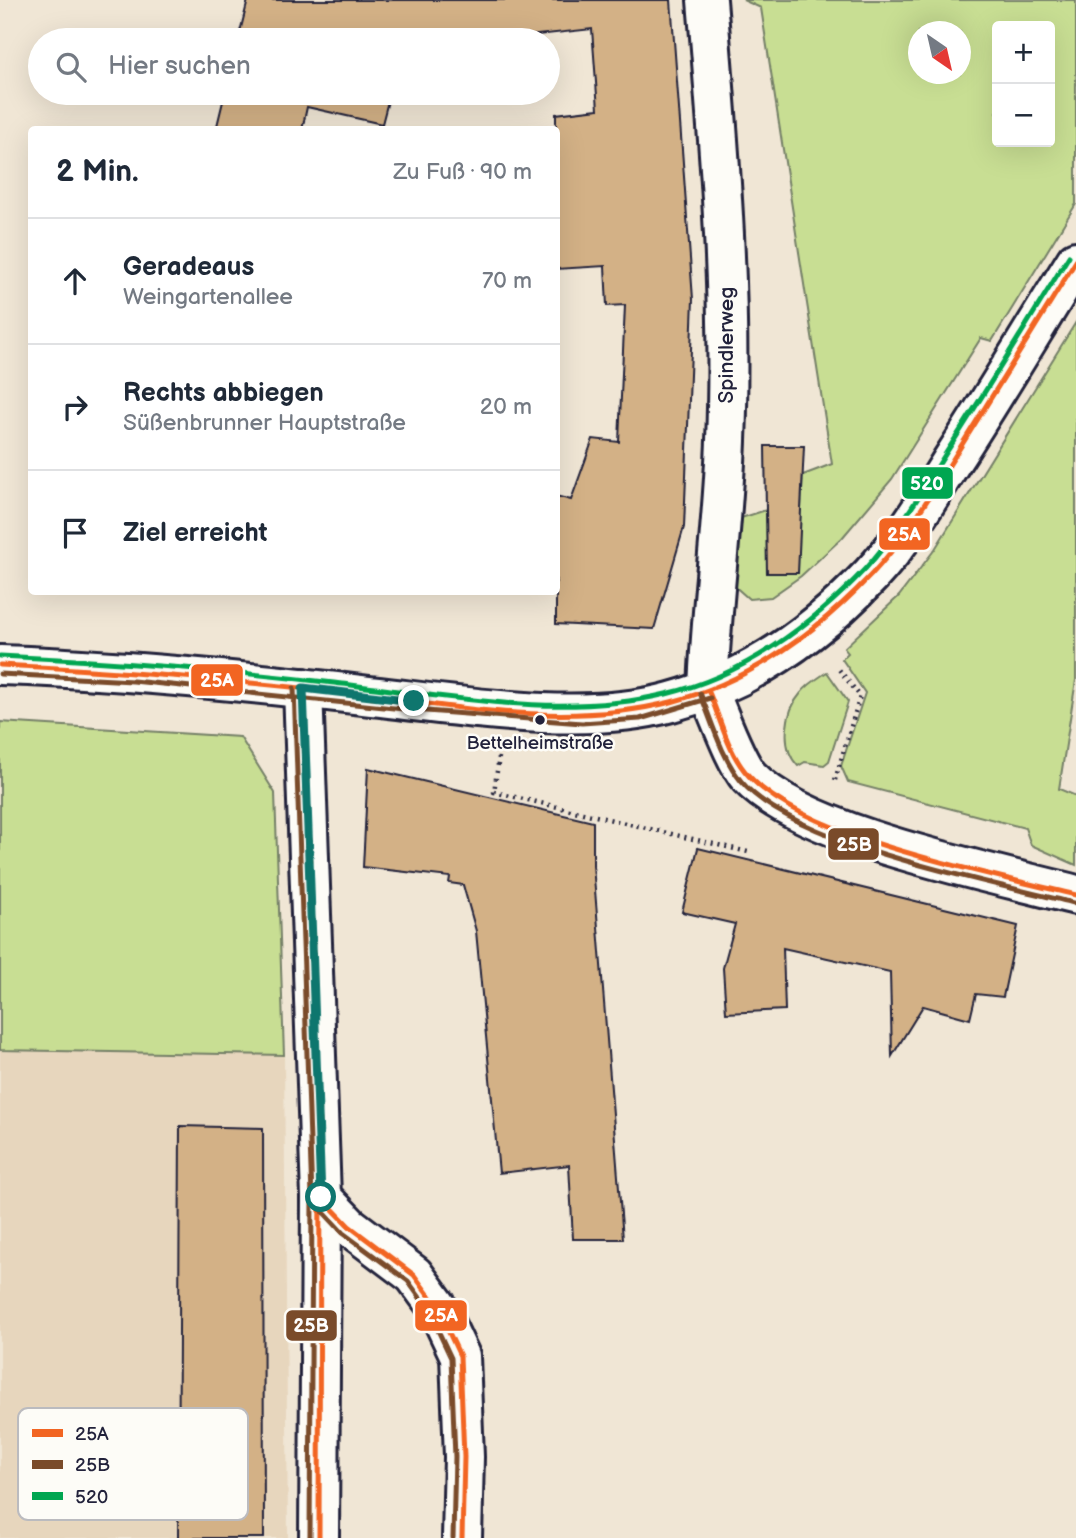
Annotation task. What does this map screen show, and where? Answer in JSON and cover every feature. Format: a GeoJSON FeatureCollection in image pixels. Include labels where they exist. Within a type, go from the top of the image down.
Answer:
{"type":"FeatureCollection","features":[{"type":"Feature","properties":{"kind":"street","name":"Spindlerweg"},"geometry":{"type":"LineString","coordinates":[[707,0],[726,222],[726,441],[710,616],[708,690]]}},
{"type":"Feature","properties":{"kind":"street"},"geometry":{"type":"LineString","coordinates":[[0,665],[134,672],[440,703],[601,714],[660,705],[708,690],[740,677],[795,642],[873,573],[919,512],[1076,261]]}},
{"type":"Feature","properties":{"kind":"street"},"geometry":{"type":"LineString","coordinates":[[303,688],[321,1197],[319,1538]]}},
{"type":"Feature","properties":{"kind":"street"},"geometry":{"type":"LineString","coordinates":[[708,690],[746,774],[770,797],[803,814],[849,831],[1076,895]]}},
{"type":"Feature","properties":{"kind":"street"},"geometry":{"type":"LineString","coordinates":[[321,1197],[349,1226],[414,1275],[436,1305],[460,1356],[464,1457],[462,1538]]}},
{"type":"Feature","properties":{"kind":"path"},"geometry":{"type":"LineString","coordinates":[[833,788],[860,696],[836,666]]}},
{"type":"Feature","properties":{"kind":"path"},"geometry":{"type":"LineString","coordinates":[[499,757],[494,792],[748,852]]}},
{"type":"Feature","properties":{"kind":"shaded area"},"geometry":{"type":"Polygon","coordinates":[[[0,1050],[284,1055],[288,1538],[0,1538],[0,1050]]]}},
{"type":"Feature","properties":{"kind":"green space"},"geometry":{"type":"Polygon","coordinates":[[[743,0],[1076,0],[1076,204],[992,341],[981,338],[892,479],[842,538],[801,576],[771,597],[749,599],[731,583],[741,518],[766,510],[801,509],[803,475],[832,464],[761,8],[743,0]]]}},
{"type":"Feature","properties":{"kind":"green space"},"geometry":{"type":"Polygon","coordinates":[[[1076,322],[1076,680],[1059,789],[1076,796],[1076,865],[1031,845],[1025,828],[848,782],[841,766],[865,693],[842,659],[848,653],[844,648],[899,596],[935,549],[1076,322]]]}},
{"type":"Feature","properties":{"kind":"green space"},"geometry":{"type":"Polygon","coordinates":[[[827,672],[848,702],[829,761],[824,765],[805,762],[798,766],[792,758],[787,740],[791,709],[803,690],[827,672]]]}},
{"type":"Feature","properties":{"kind":"green space"},"geometry":{"type":"Polygon","coordinates":[[[0,722],[240,737],[275,793],[284,1055],[0,1050],[0,722]]]}},
{"type":"Feature","properties":{"kind":"building"},"geometry":{"type":"Polygon","coordinates":[[[248,0],[671,0],[693,299],[684,527],[654,629],[556,624],[556,595],[560,595],[560,497],[571,500],[593,439],[619,442],[625,305],[607,306],[605,266],[560,269],[560,126],[556,126],[556,114],[598,109],[592,29],[560,32],[560,28],[241,28],[248,0]]]}},
{"type":"Feature","properties":{"kind":"building"},"geometry":{"type":"Polygon","coordinates":[[[222,105],[387,105],[382,124],[307,107],[303,126],[217,126],[222,105]]]}},
{"type":"Feature","properties":{"kind":"building"},"geometry":{"type":"Polygon","coordinates":[[[765,446],[804,446],[798,573],[767,573],[765,446]]]}},
{"type":"Feature","properties":{"kind":"building"},"geometry":{"type":"Polygon","coordinates":[[[368,768],[593,822],[593,865],[623,1239],[573,1239],[569,1165],[499,1173],[476,931],[463,885],[449,883],[450,877],[363,867],[368,768]]]}},
{"type":"Feature","properties":{"kind":"building"},"geometry":{"type":"Polygon","coordinates":[[[698,848],[1018,926],[1003,997],[976,994],[970,1019],[923,1006],[892,1056],[890,972],[783,948],[785,1010],[726,1013],[723,968],[735,924],[682,912],[698,848]]]}},
{"type":"Feature","properties":{"kind":"building"},"geometry":{"type":"Polygon","coordinates":[[[180,1126],[263,1128],[264,1538],[178,1538],[178,1520],[248,1520],[248,1408],[179,1408],[180,1126]]]}},
{"type":"Feature","properties":{"kind":"transit line","name":"520"},"geometry":{"type":"LineString","coordinates":[[0,656],[209,670],[458,699],[542,705],[625,701],[694,686],[722,675],[774,646],[822,610],[865,569],[888,542],[918,498],[1069,256]]}},
{"type":"Feature","properties":{"kind":"transit line","name":"25A"},"geometry":{"type":"LineString","coordinates":[[0,665],[206,679],[329,691],[457,708],[544,714],[629,710],[671,702],[699,693],[727,682],[779,653],[850,596],[883,562],[925,504],[1076,261]]}},
{"type":"Feature","properties":{"kind":"transit line","name":"25B"},"geometry":{"type":"LineString","coordinates":[[0,674],[133,681],[413,710],[582,723],[640,719],[710,698]]}},
{"type":"Feature","properties":{"kind":"transit line","name":"25B"},"geometry":{"type":"LineString","coordinates":[[294,688],[312,1197],[310,1538]]}},
{"type":"Feature","properties":{"kind":"transit line","name":"25A"},"geometry":{"type":"LineString","coordinates":[[303,688],[321,1197],[349,1226],[414,1275],[436,1305],[460,1356],[464,1457],[462,1538]]}},
{"type":"Feature","properties":{"kind":"transit line","name":"25A"},"geometry":{"type":"LineString","coordinates":[[708,690],[735,757],[749,776],[776,798],[812,818],[855,836],[951,865],[1076,895]]}},
{"type":"Feature","properties":{"kind":"transit line","name":"25B"},"geometry":{"type":"LineString","coordinates":[[700,693],[722,750],[734,771],[741,781],[767,804],[803,824],[896,858],[1074,903]]}},
{"type":"Feature","properties":{"kind":"transit line","name":"25A"},"geometry":{"type":"LineString","coordinates":[[319,1538],[320,1160]]}},
{"type":"Feature","properties":{"kind":"transit line","name":"25B"},"geometry":{"type":"LineString","coordinates":[[315,1203],[343,1233],[408,1281],[428,1309],[451,1358],[455,1457],[453,1538]]}},
{"type":"Feature","properties":{"kind":"place","name":"Bettelheimstraße"},"geometry":{"type":"Point","coordinates":[540,720]}},
{"type":"Feature","properties":{"kind":"route"},"geometry":{"type":"LineString","coordinates":[[321,1197],[303,688],[414,701]]}}]}
